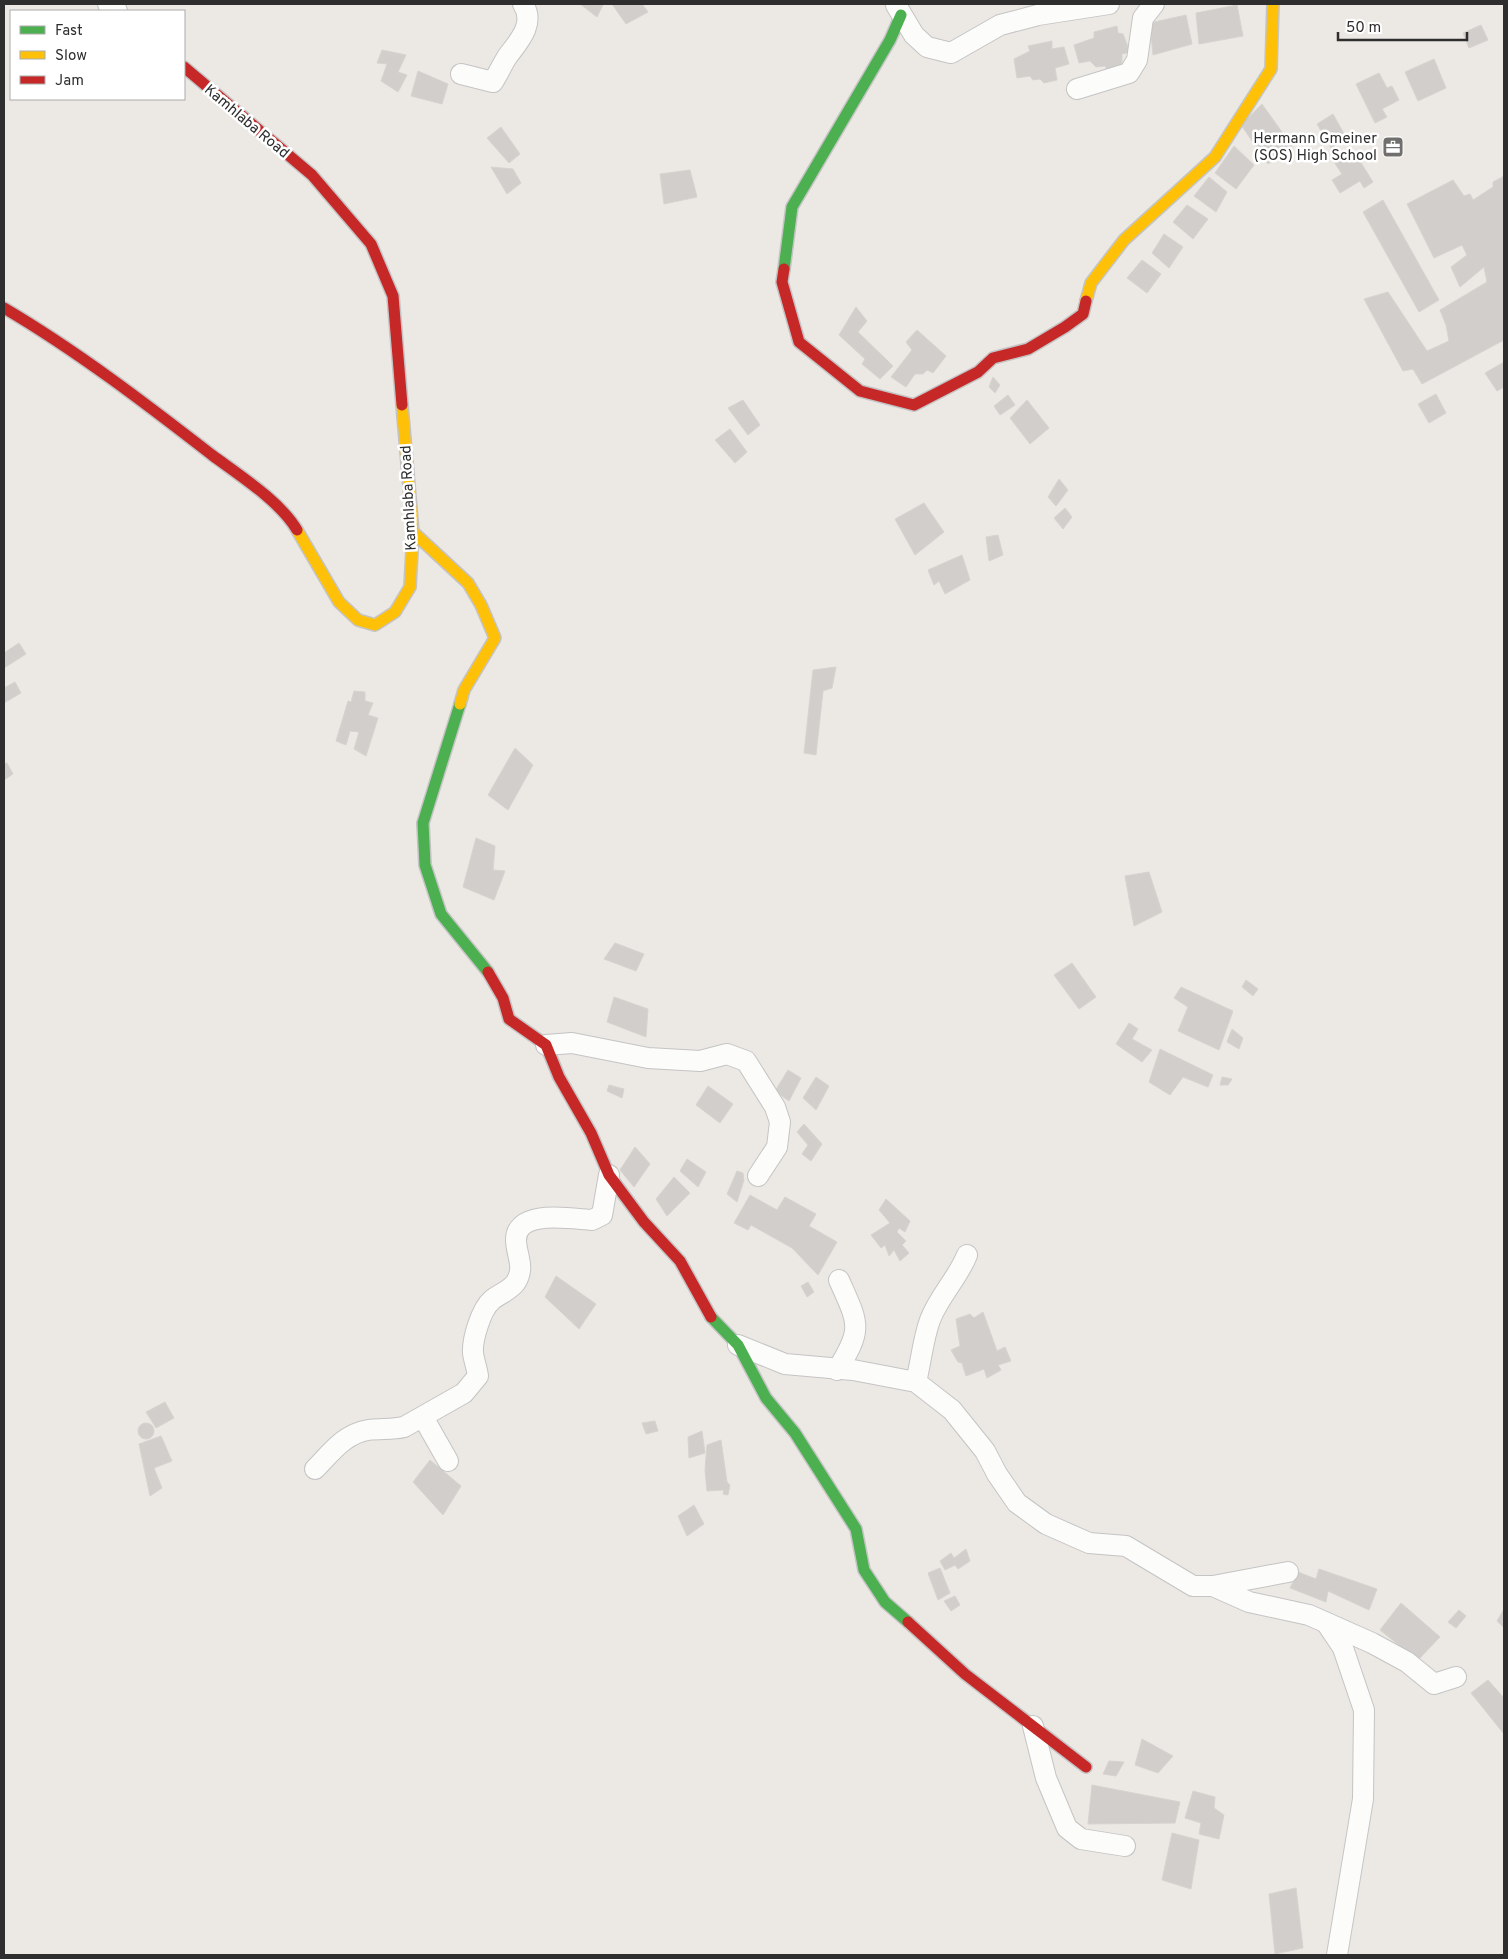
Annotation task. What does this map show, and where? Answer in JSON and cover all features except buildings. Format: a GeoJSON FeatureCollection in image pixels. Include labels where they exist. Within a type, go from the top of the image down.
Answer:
{"type":"FeatureCollection","features":[{"type":"Feature","properties":{"kind":"street"},"geometry":{"type":"LineString","coordinates":[[461,74],[493,82],[507,57],[517,46],[527,26],[527,10],[523,4]]}},
{"type":"Feature","properties":{"kind":"street"},"geometry":{"type":"LineString","coordinates":[[898,9],[914,35],[927,47],[951,53],[1000,25],[1038,15],[1109,4]]}},
{"type":"Feature","properties":{"kind":"street"},"geometry":{"type":"LineString","coordinates":[[1077,89],[1129,73],[1137,60],[1143,18],[1154,4]]}},
{"type":"Feature","properties":{"kind":"street"},"geometry":{"type":"LineString","coordinates":[[898,9],[890,40],[792,207],[782,282],[799,342],[860,391],[914,405],[931,398],[978,372],[993,358],[1028,349],[1083,314],[1092,283],[1124,240],[1215,157],[1271,69],[1273,4]]}},
{"type":"Feature","properties":{"kind":"street","name":"Kamhlaba Road"},"geometry":{"type":"LineString","coordinates":[[4,308],[42,330],[143,402],[253,486],[291,520],[339,602],[358,620],[375,625],[395,612],[410,587],[412,532],[393,296],[371,244],[312,175],[185,69]]}},
{"type":"Feature","properties":{"kind":"street"},"geometry":{"type":"LineString","coordinates":[[412,532],[468,583],[481,605],[495,638],[464,690],[423,823],[425,865],[440,914],[484,967],[503,998],[509,1019],[546,1045],[559,1077],[591,1133],[609,1174],[644,1222],[680,1261],[708,1314],[738,1345],[766,1398],[795,1433],[856,1529],[864,1570],[885,1602],[965,1674],[1086,1767]]}},
{"type":"Feature","properties":{"kind":"street"},"geometry":{"type":"LineString","coordinates":[[546,1045],[572,1042],[648,1058],[700,1061],[727,1054],[746,1061],[775,1107],[780,1122],[777,1146],[758,1176]]}},
{"type":"Feature","properties":{"kind":"street"},"geometry":{"type":"LineString","coordinates":[[315,1469],[342,1441],[352,1434],[369,1430],[393,1430],[423,1417],[464,1393],[475,1382],[477,1369],[473,1351],[481,1316],[492,1301],[517,1280],[521,1264],[516,1241],[522,1226],[526,1222],[545,1217],[592,1220],[599,1218],[602,1215],[609,1174]]}},
{"type":"Feature","properties":{"kind":"street"},"geometry":{"type":"LineString","coordinates":[[916,1382],[930,1320],[943,1296],[960,1273],[967,1255]]}},
{"type":"Feature","properties":{"kind":"street"},"geometry":{"type":"LineString","coordinates":[[837,1370],[852,1346],[856,1320],[839,1280]]}},
{"type":"Feature","properties":{"kind":"street"},"geometry":{"type":"LineString","coordinates":[[738,1345],[785,1364],[916,1382],[952,1410],[985,1451],[997,1474],[1017,1503],[1046,1524],[1089,1543],[1126,1546],[1193,1586],[1213,1586],[1288,1572]]}},
{"type":"Feature","properties":{"kind":"street"},"geometry":{"type":"LineString","coordinates":[[423,1417],[448,1461]]}},
{"type":"Feature","properties":{"kind":"street"},"geometry":{"type":"LineString","coordinates":[[1213,1586],[1249,1602],[1309,1615],[1372,1643],[1407,1662],[1434,1684],[1456,1677]]}},
{"type":"Feature","properties":{"kind":"street"},"geometry":{"type":"LineString","coordinates":[[1327,1624],[1343,1648],[1364,1710],[1363,1799],[1337,1955]]}},
{"type":"Feature","properties":{"kind":"street"},"geometry":{"type":"LineString","coordinates":[[1033,1726],[1046,1778],[1067,1828],[1081,1839],[1125,1846]]}},
{"type":"Feature","properties":{"kind":"traffic: fast"},"geometry":{"type":"LineString","coordinates":[[784,269],[792,207],[890,40],[901,15]]}},
{"type":"Feature","properties":{"kind":"traffic: fast"},"geometry":{"type":"LineString","coordinates":[[460,704],[423,823],[425,865],[441,914],[488,972]]}},
{"type":"Feature","properties":{"kind":"traffic: fast"},"geometry":{"type":"LineString","coordinates":[[711,1317],[738,1345],[766,1398],[795,1433],[856,1529],[864,1570],[885,1602],[908,1622]]}},
{"type":"Feature","properties":{"kind":"traffic: slow"},"geometry":{"type":"LineString","coordinates":[[1086,301],[1091,283],[1124,240],[1215,157],[1271,69],[1273,4]]}},
{"type":"Feature","properties":{"kind":"traffic: slow"},"geometry":{"type":"LineString","coordinates":[[297,530],[339,602],[358,620],[375,625],[395,612],[410,587],[413,532],[402,405]]}},
{"type":"Feature","properties":{"kind":"traffic: slow"},"geometry":{"type":"LineString","coordinates":[[413,532],[468,583],[481,605],[495,638],[464,690],[460,704]]}},
{"type":"Feature","properties":{"kind":"traffic: jam"},"geometry":{"type":"LineString","coordinates":[[185,68],[312,175],[371,244],[393,296],[402,405]]}},
{"type":"Feature","properties":{"kind":"traffic: jam"},"geometry":{"type":"LineString","coordinates":[[784,269],[782,282],[799,342],[860,391],[914,405],[978,372],[993,358],[1028,349],[1065,327],[1083,314],[1086,301]]}},
{"type":"Feature","properties":{"kind":"traffic: jam"},"geometry":{"type":"LineString","coordinates":[[4,308],[58,342],[162,416],[270,499],[290,519],[297,530]]}},
{"type":"Feature","properties":{"kind":"traffic: jam"},"geometry":{"type":"LineString","coordinates":[[488,972],[503,998],[509,1019],[546,1045],[559,1077],[591,1133],[609,1175],[644,1222],[680,1261],[711,1317]]}},
{"type":"Feature","properties":{"kind":"traffic: jam"},"geometry":{"type":"LineString","coordinates":[[908,1622],[965,1674],[1086,1767]]}},
{"type":"Feature","properties":{"kind":"place","name":"Hermann Gmeiner (SOS) High School"},"geometry":{"type":"Point","coordinates":[1393,147]}}]}
